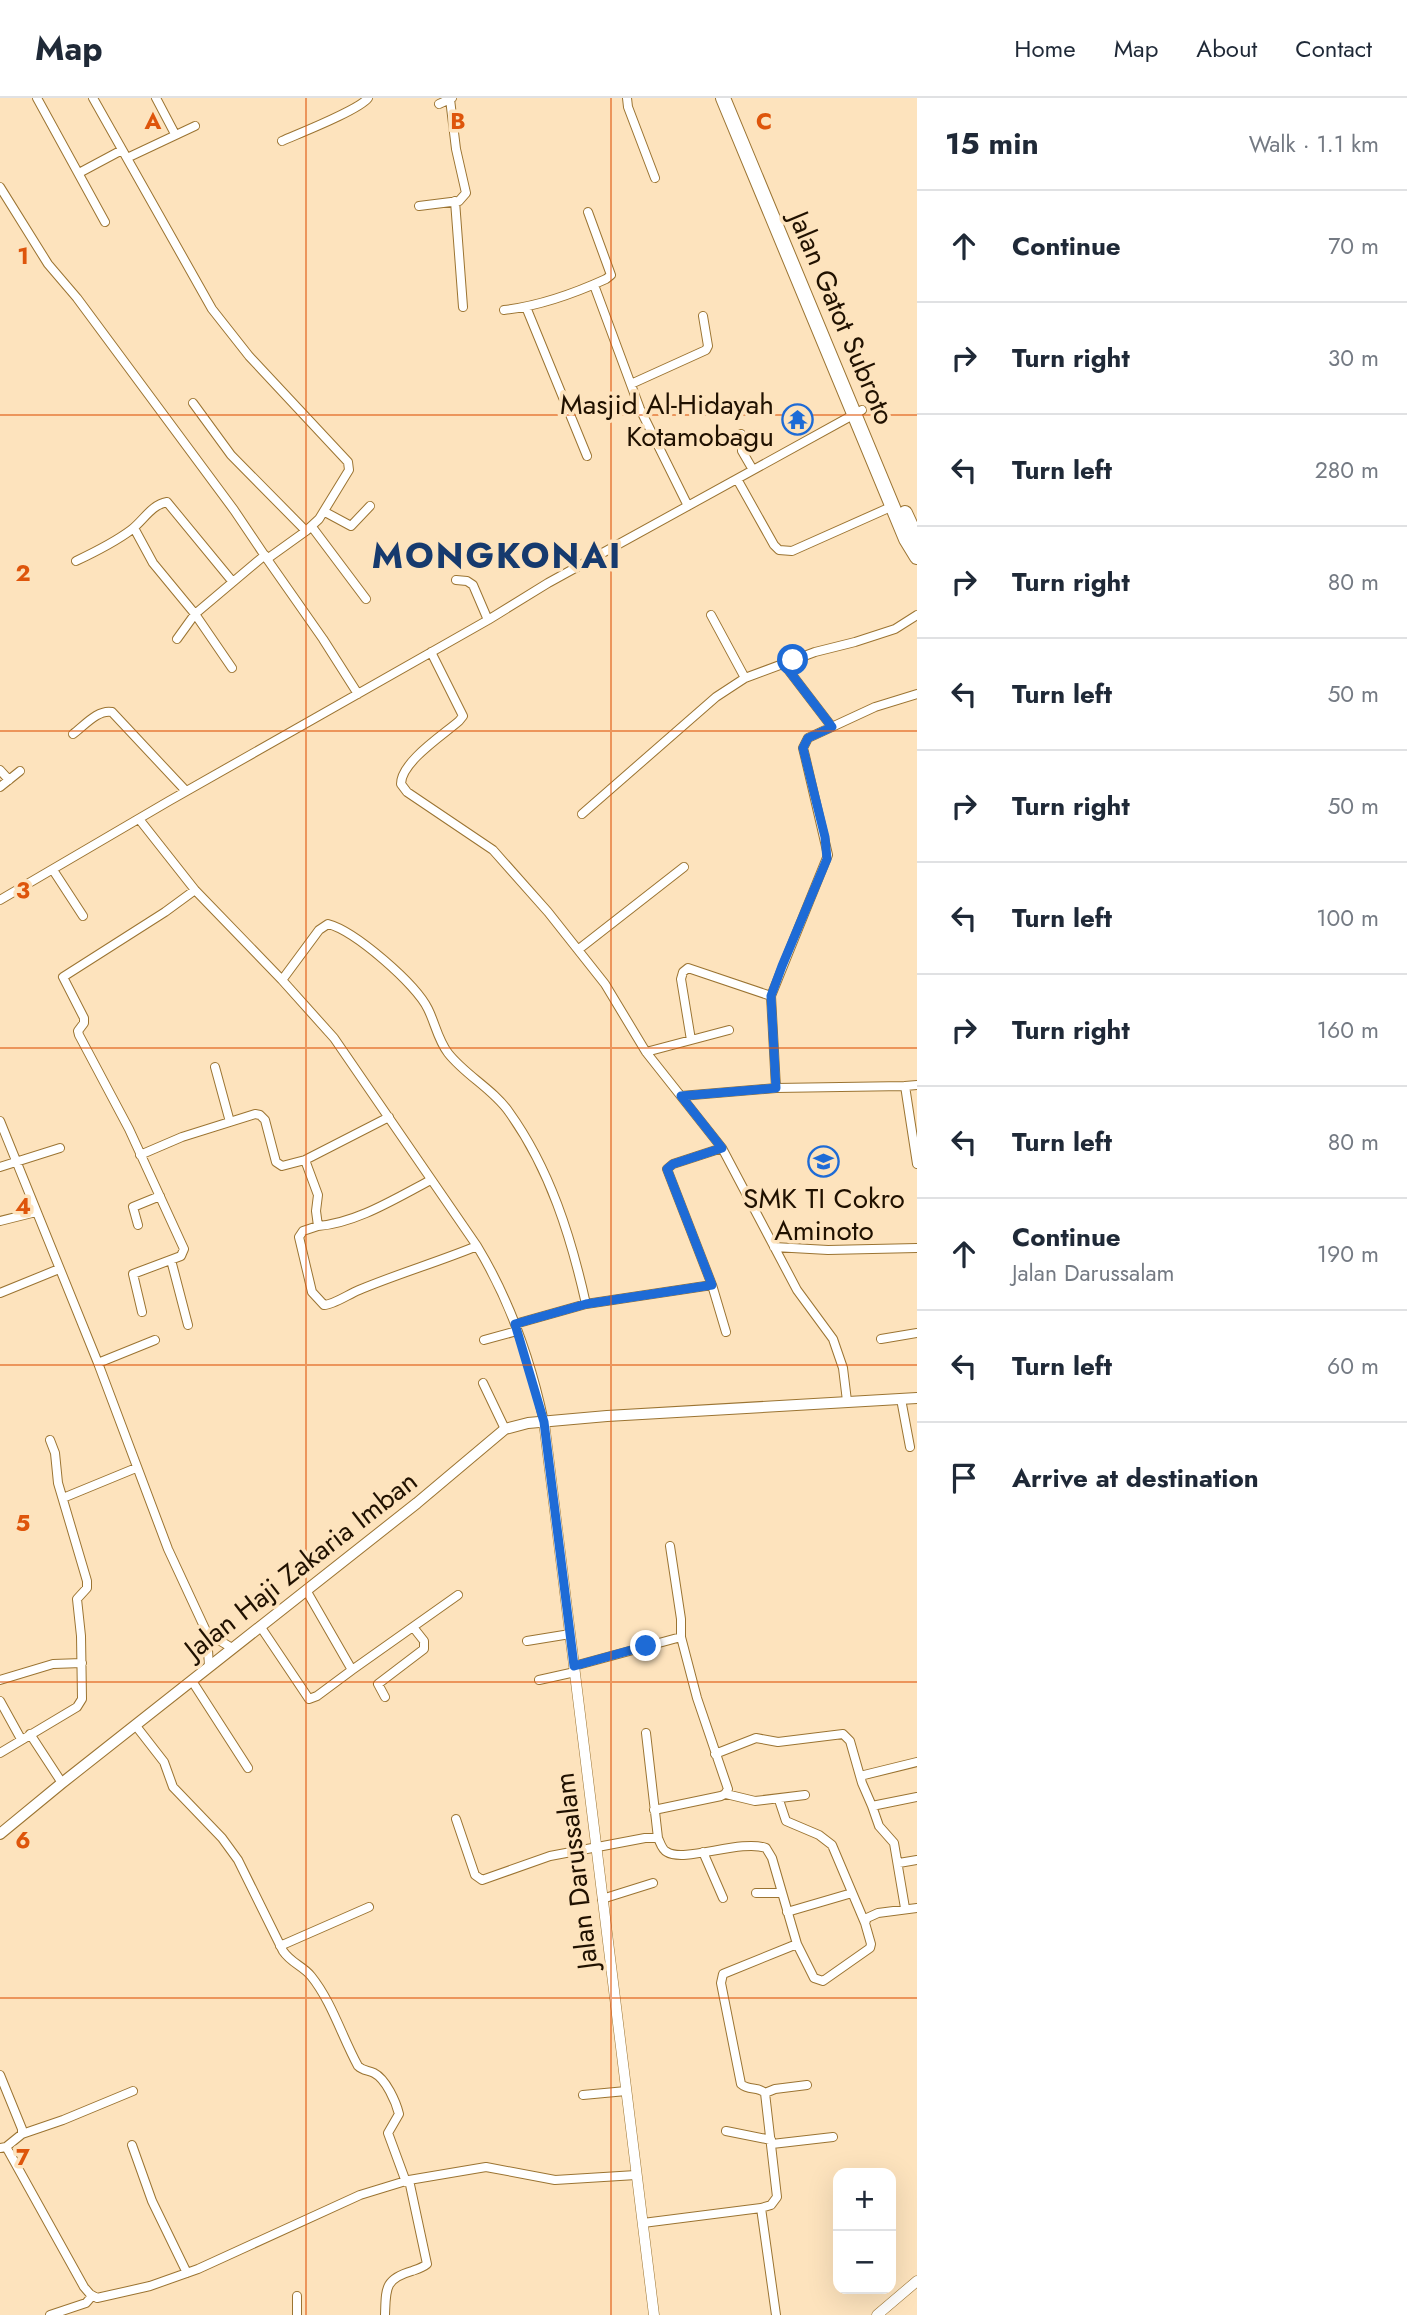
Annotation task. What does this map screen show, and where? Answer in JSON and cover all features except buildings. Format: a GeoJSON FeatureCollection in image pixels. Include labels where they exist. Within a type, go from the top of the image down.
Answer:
{"type":"FeatureCollection","features":[{"type":"Feature","properties":{"kind":"highway","name":"Jalan Gatot Subroto"},"geometry":{"type":"LineString","coordinates":[[723,98],[917,539]]}},
{"type":"Feature","properties":{"kind":"highway","name":"Jalan Gatot Subroto"},"geometry":{"type":"LineString","coordinates":[[732,98],[859,412],[892,506],[906,540],[917,557]]}},
{"type":"Feature","properties":{"kind":"main road","name":"Jalan Haji Zakaria Imban"},"geometry":{"type":"LineString","coordinates":[[0,1835],[417,1503],[505,1429],[528,1423],[917,1398]]}},
{"type":"Feature","properties":{"kind":"street"},"geometry":{"type":"LineString","coordinates":[[37,98],[105,222]]}},
{"type":"Feature","properties":{"kind":"street"},"geometry":{"type":"LineString","coordinates":[[93,98],[194,281],[229,333],[348,462],[349,470],[327,504],[325,512],[309,529],[232,581],[195,614],[177,639]]}},
{"type":"Feature","properties":{"kind":"street"},"geometry":{"type":"LineString","coordinates":[[156,98],[175,134]]}},
{"type":"Feature","properties":{"kind":"street"},"geometry":{"type":"LineString","coordinates":[[282,141],[365,103],[368,98]]}},
{"type":"Feature","properties":{"kind":"street"},"geometry":{"type":"LineString","coordinates":[[419,206],[455,201],[464,198],[467,193],[456,149],[451,98],[439,104]]}},
{"type":"Feature","properties":{"kind":"street"},"geometry":{"type":"LineString","coordinates":[[627,98],[655,178]]}},
{"type":"Feature","properties":{"kind":"street"},"geometry":{"type":"LineString","coordinates":[[79,173],[195,126]]}},
{"type":"Feature","properties":{"kind":"street"},"geometry":{"type":"LineString","coordinates":[[0,187],[48,264],[77,298],[234,510],[358,694]]}},
{"type":"Feature","properties":{"kind":"street"},"geometry":{"type":"LineString","coordinates":[[455,201],[463,307]]}},
{"type":"Feature","properties":{"kind":"street"},"geometry":{"type":"LineString","coordinates":[[504,310],[526,307],[594,285],[611,275],[588,212]]}},
{"type":"Feature","properties":{"kind":"street"},"geometry":{"type":"LineString","coordinates":[[594,285],[652,434],[688,506]]}},
{"type":"Feature","properties":{"kind":"street"},"geometry":{"type":"LineString","coordinates":[[526,307],[587,456]]}},
{"type":"Feature","properties":{"kind":"street"},"geometry":{"type":"LineString","coordinates":[[631,384],[706,350],[708,346],[704,316]]}},
{"type":"Feature","properties":{"kind":"street"},"geometry":{"type":"LineString","coordinates":[[193,403],[231,455],[309,529],[366,599]]}},
{"type":"Feature","properties":{"kind":"street"},"geometry":{"type":"LineString","coordinates":[[0,900],[548,583],[859,412]]}},
{"type":"Feature","properties":{"kind":"street"},"geometry":{"type":"LineString","coordinates":[[741,434],[742,451],[753,470]]}},
{"type":"Feature","properties":{"kind":"street"},"geometry":{"type":"LineString","coordinates":[[737,479],[774,545],[786,552],[892,506]]}},
{"type":"Feature","properties":{"kind":"street"},"geometry":{"type":"LineString","coordinates":[[76,561],[114,541],[134,528],[155,506],[167,502],[232,581]]}},
{"type":"Feature","properties":{"kind":"street"},"geometry":{"type":"LineString","coordinates":[[325,512],[351,526],[370,506]]}},
{"type":"Feature","properties":{"kind":"street"},"geometry":{"type":"LineString","coordinates":[[134,528],[153,563],[195,614],[232,668]]}},
{"type":"Feature","properties":{"kind":"street"},"geometry":{"type":"LineString","coordinates":[[456,580],[467,581],[473,585],[488,620]]}},
{"type":"Feature","properties":{"kind":"street"},"geometry":{"type":"LineString","coordinates":[[711,615],[745,678]]}},
{"type":"Feature","properties":{"kind":"street"},"geometry":{"type":"LineString","coordinates":[[582,814],[716,697],[745,678],[783,663],[895,629],[917,615]]}},
{"type":"Feature","properties":{"kind":"street"},"geometry":{"type":"LineString","coordinates":[[431,652],[463,716],[412,761],[404,772],[401,784],[407,792],[493,850],[579,949],[618,1004],[646,1052],[722,1148],[797,1290],[838,1350],[847,1401]]}},
{"type":"Feature","properties":{"kind":"street"},"geometry":{"type":"LineString","coordinates":[[783,663],[832,727]]}},
{"type":"Feature","properties":{"kind":"street"},"geometry":{"type":"LineString","coordinates":[[776,1088],[771,996],[827,860],[803,748],[805,741],[875,707],[917,694]]}},
{"type":"Feature","properties":{"kind":"street"},"geometry":{"type":"LineString","coordinates":[[73,734],[101,712],[112,712],[186,791]]}},
{"type":"Feature","properties":{"kind":"street"},"geometry":{"type":"LineString","coordinates":[[0,770],[9,780]]}},
{"type":"Feature","properties":{"kind":"street"},"geometry":{"type":"LineString","coordinates":[[0,787],[20,771]]}},
{"type":"Feature","properties":{"kind":"street"},"geometry":{"type":"LineString","coordinates":[[142,817],[195,890],[282,980],[342,1048],[477,1247],[492,1272],[516,1328],[544,1422]]}},
{"type":"Feature","properties":{"kind":"street"},"geometry":{"type":"LineString","coordinates":[[579,949],[684,867]]}},
{"type":"Feature","properties":{"kind":"street"},"geometry":{"type":"LineString","coordinates":[[53,870],[83,916]]}},
{"type":"Feature","properties":{"kind":"street"},"geometry":{"type":"LineString","coordinates":[[142,1312],[133,1274],[181,1256],[184,1249],[117,1106],[79,1035],[84,1018],[63,977],[195,890]]}},
{"type":"Feature","properties":{"kind":"street"},"geometry":{"type":"LineString","coordinates":[[282,980],[319,930],[328,924],[337,926],[378,956],[417,992],[428,1007],[449,1055],[508,1110],[534,1153],[566,1226],[586,1304]]}},
{"type":"Feature","properties":{"kind":"street"},"geometry":{"type":"LineString","coordinates":[[691,1040],[681,979],[688,968],[771,996]]}},
{"type":"Feature","properties":{"kind":"street"},"geometry":{"type":"LineString","coordinates":[[646,1052],[729,1030]]}},
{"type":"Feature","properties":{"kind":"street"},"geometry":{"type":"LineString","coordinates":[[215,1067],[230,1122]]}},
{"type":"Feature","properties":{"kind":"street"},"geometry":{"type":"LineString","coordinates":[[905,1086],[917,1164]]}},
{"type":"Feature","properties":{"kind":"street"},"geometry":{"type":"LineString","coordinates":[[681,1096],[776,1088],[917,1086]]}},
{"type":"Feature","properties":{"kind":"street"},"geometry":{"type":"LineString","coordinates":[[140,1155],[255,1114],[260,1115],[268,1126],[276,1162],[282,1166],[305,1160],[389,1117]]}},
{"type":"Feature","properties":{"kind":"street"},"geometry":{"type":"LineString","coordinates":[[0,1121],[136,1468],[181,1579],[207,1633],[209,1667]]}},
{"type":"Feature","properties":{"kind":"street"},"geometry":{"type":"LineString","coordinates":[[0,1167],[60,1148]]}},
{"type":"Feature","properties":{"kind":"street"},"geometry":{"type":"LineString","coordinates":[[722,1148],[673,1164],[667,1169],[712,1285],[726,1332]]}},
{"type":"Feature","properties":{"kind":"street"},"geometry":{"type":"LineString","coordinates":[[305,1160],[318,1195],[318,1226]]}},
{"type":"Feature","properties":{"kind":"street"},"geometry":{"type":"LineString","coordinates":[[431,1181],[362,1213],[303,1231],[299,1237],[312,1292],[324,1305],[330,1305],[360,1289],[477,1247]]}},
{"type":"Feature","properties":{"kind":"street"},"geometry":{"type":"LineString","coordinates":[[138,1225],[133,1207],[160,1196]]}},
{"type":"Feature","properties":{"kind":"street"},"geometry":{"type":"LineString","coordinates":[[0,1221],[36,1212]]}},
{"type":"Feature","properties":{"kind":"street"},"geometry":{"type":"LineString","coordinates":[[774,1247],[828,1250],[917,1248]]}},
{"type":"Feature","properties":{"kind":"street"},"geometry":{"type":"LineString","coordinates":[[171,1260],[188,1325]]}},
{"type":"Feature","properties":{"kind":"street"},"geometry":{"type":"LineString","coordinates":[[0,1293],[59,1269]]}},
{"type":"Feature","properties":{"kind":"street"},"geometry":{"type":"LineString","coordinates":[[484,1340],[586,1304],[712,1285]]}},
{"type":"Feature","properties":{"kind":"street"},"geometry":{"type":"LineString","coordinates":[[881,1339],[917,1333]]}},
{"type":"Feature","properties":{"kind":"street"},"geometry":{"type":"LineString","coordinates":[[97,1363],[155,1340]]}},
{"type":"Feature","properties":{"kind":"street"},"geometry":{"type":"LineString","coordinates":[[482,1383],[505,1429]]}},
{"type":"Feature","properties":{"kind":"street"},"geometry":{"type":"LineString","coordinates":[[901,1399],[910,1447]]}},
{"type":"Feature","properties":{"kind":"street","name":"Jalan Darussalam"},"geometry":{"type":"LineString","coordinates":[[544,1422],[654,2315]]}},
{"type":"Feature","properties":{"kind":"street"},"geometry":{"type":"LineString","coordinates":[[0,1753],[80,1704],[83,1689],[77,1599],[87,1588],[88,1581],[58,1483],[55,1452],[50,1440]]}},
{"type":"Feature","properties":{"kind":"street"},"geometry":{"type":"LineString","coordinates":[[63,1498],[136,1468]]}},
{"type":"Feature","properties":{"kind":"street"},"geometry":{"type":"LineString","coordinates":[[670,1546],[685,1660],[728,1789],[726,1794]]}},
{"type":"Feature","properties":{"kind":"street"},"geometry":{"type":"LineString","coordinates":[[306,1590],[352,1670]]}},
{"type":"Feature","properties":{"kind":"street"},"geometry":{"type":"LineString","coordinates":[[260,1626],[309,1699],[317,1696],[458,1595]]}},
{"type":"Feature","properties":{"kind":"street"},"geometry":{"type":"LineString","coordinates":[[385,1697],[378,1684],[424,1649],[424,1641],[413,1627]]}},
{"type":"Feature","properties":{"kind":"street"},"geometry":{"type":"LineString","coordinates":[[207,1633],[232,1648]]}},
{"type":"Feature","properties":{"kind":"street"},"geometry":{"type":"LineString","coordinates":[[527,1642],[570,1634]]}},
{"type":"Feature","properties":{"kind":"street"},"geometry":{"type":"LineString","coordinates":[[540,1679],[681,1637]]}},
{"type":"Feature","properties":{"kind":"street"},"geometry":{"type":"LineString","coordinates":[[0,1680],[53,1664],[82,1663]]}},
{"type":"Feature","properties":{"kind":"street"},"geometry":{"type":"LineString","coordinates":[[192,1681],[248,1768]]}},
{"type":"Feature","properties":{"kind":"street"},"geometry":{"type":"LineString","coordinates":[[0,1701],[21,1739]]}},
{"type":"Feature","properties":{"kind":"street"},"geometry":{"type":"LineString","coordinates":[[136,1726],[164,1762],[173,1787],[222,1838],[238,1860],[280,1946],[291,1962],[305,1969],[316,1983],[358,2066],[378,2076],[391,2094],[399,2114],[388,2133],[407,2181],[427,2264],[396,2276],[389,2282],[385,2315]]}},
{"type":"Feature","properties":{"kind":"street"},"geometry":{"type":"LineString","coordinates":[[646,1733],[658,1838],[667,1852],[703,1852],[754,1845],[766,1848],[772,1858],[797,1944],[814,1978],[823,1981],[870,1948],[871,1944],[865,1923],[832,1845],[819,1835],[786,1821],[779,1800]]}},
{"type":"Feature","properties":{"kind":"street"},"geometry":{"type":"LineString","coordinates":[[30,1734],[62,1783]]}},
{"type":"Feature","properties":{"kind":"street"},"geometry":{"type":"LineString","coordinates":[[715,1754],[756,1738],[769,1742],[844,1734],[850,1741],[879,1826],[894,1843],[905,1908]]}},
{"type":"Feature","properties":{"kind":"street"},"geometry":{"type":"LineString","coordinates":[[860,1776],[917,1762]]}},
{"type":"Feature","properties":{"kind":"street"},"geometry":{"type":"LineString","coordinates":[[654,1810],[726,1794],[755,1801],[805,1795]]}},
{"type":"Feature","properties":{"kind":"street"},"geometry":{"type":"LineString","coordinates":[[872,1806],[917,1797]]}},
{"type":"Feature","properties":{"kind":"street"},"geometry":{"type":"LineString","coordinates":[[456,1819],[475,1875],[482,1880],[550,1856],[595,1846],[658,1838]]}},
{"type":"Feature","properties":{"kind":"street"},"geometry":{"type":"LineString","coordinates":[[703,1852],[723,1898]]}},
{"type":"Feature","properties":{"kind":"street"},"geometry":{"type":"LineString","coordinates":[[899,1863],[917,1860]]}},
{"type":"Feature","properties":{"kind":"street"},"geometry":{"type":"LineString","coordinates":[[602,1899],[653,1883]]}},
{"type":"Feature","properties":{"kind":"street"},"geometry":{"type":"LineString","coordinates":[[756,1893],[782,1893]]}},
{"type":"Feature","properties":{"kind":"street"},"geometry":{"type":"LineString","coordinates":[[787,1912],[852,1893]]}},
{"type":"Feature","properties":{"kind":"street"},"geometry":{"type":"LineString","coordinates":[[280,1946],[369,1907]]}},
{"type":"Feature","properties":{"kind":"street"},"geometry":{"type":"LineString","coordinates":[[865,1923],[867,1918],[878,1913],[917,1908]]}},
{"type":"Feature","properties":{"kind":"street"},"geometry":{"type":"LineString","coordinates":[[643,2223],[761,2208],[771,2205],[777,2197],[765,2093],[759,2088],[748,2088],[741,2084],[721,1977],[723,1973],[797,1944]]}},
{"type":"Feature","properties":{"kind":"street"},"geometry":{"type":"LineString","coordinates":[[0,2076],[21,2124],[22,2134]]}},
{"type":"Feature","properties":{"kind":"street"},"geometry":{"type":"LineString","coordinates":[[765,2093],[807,2085]]}},
{"type":"Feature","properties":{"kind":"street"},"geometry":{"type":"LineString","coordinates":[[133,2091],[22,2134],[3,2148],[39,2203],[77,2275],[92,2296],[102,2297],[126,2292],[187,2273],[360,2195],[407,2181],[486,2167],[555,2180],[636,2175]]}},
{"type":"Feature","properties":{"kind":"street"},"geometry":{"type":"LineString","coordinates":[[583,2095],[625,2091]]}},
{"type":"Feature","properties":{"kind":"street"},"geometry":{"type":"LineString","coordinates":[[726,2131],[772,2142],[833,2137]]}},
{"type":"Feature","properties":{"kind":"street"},"geometry":{"type":"LineString","coordinates":[[132,2145],[152,2201],[187,2273]]}},
{"type":"Feature","properties":{"kind":"street"},"geometry":{"type":"LineString","coordinates":[[761,2208],[775,2315]]}},
{"type":"Feature","properties":{"kind":"street"},"geometry":{"type":"LineString","coordinates":[[877,2315],[917,2280]]}},
{"type":"Feature","properties":{"kind":"street"},"geometry":{"type":"LineString","coordinates":[[50,2315],[86,2303],[92,2296]]}},
{"type":"Feature","properties":{"kind":"street"},"geometry":{"type":"LineString","coordinates":[[297,2296],[297,2315]]}},
{"type":"Feature","properties":{"kind":"place","name":"Masjid Al-Hidayah Kotamobagu"},"geometry":{"type":"Point","coordinates":[797,420]}},
{"type":"Feature","properties":{"kind":"place","name":"SMK TI Cokro Aminoto"},"geometry":{"type":"Point","coordinates":[824,1161]}},
{"type":"Feature","properties":{"kind":"district","name":"MONGKONAI"},"geometry":{"type":"Point","coordinates":[497,556]}},
{"type":"Feature","properties":{"kind":"route"},"geometry":{"type":"LineString","coordinates":[[646,1646],[574,1666],[544,1422],[515,1324],[586,1304],[712,1285],[667,1169],[673,1164],[722,1148],[681,1096],[776,1088],[771,996],[827,859],[825,837],[803,748],[808,738],[832,727],[783,663],[793,660]]}}]}
